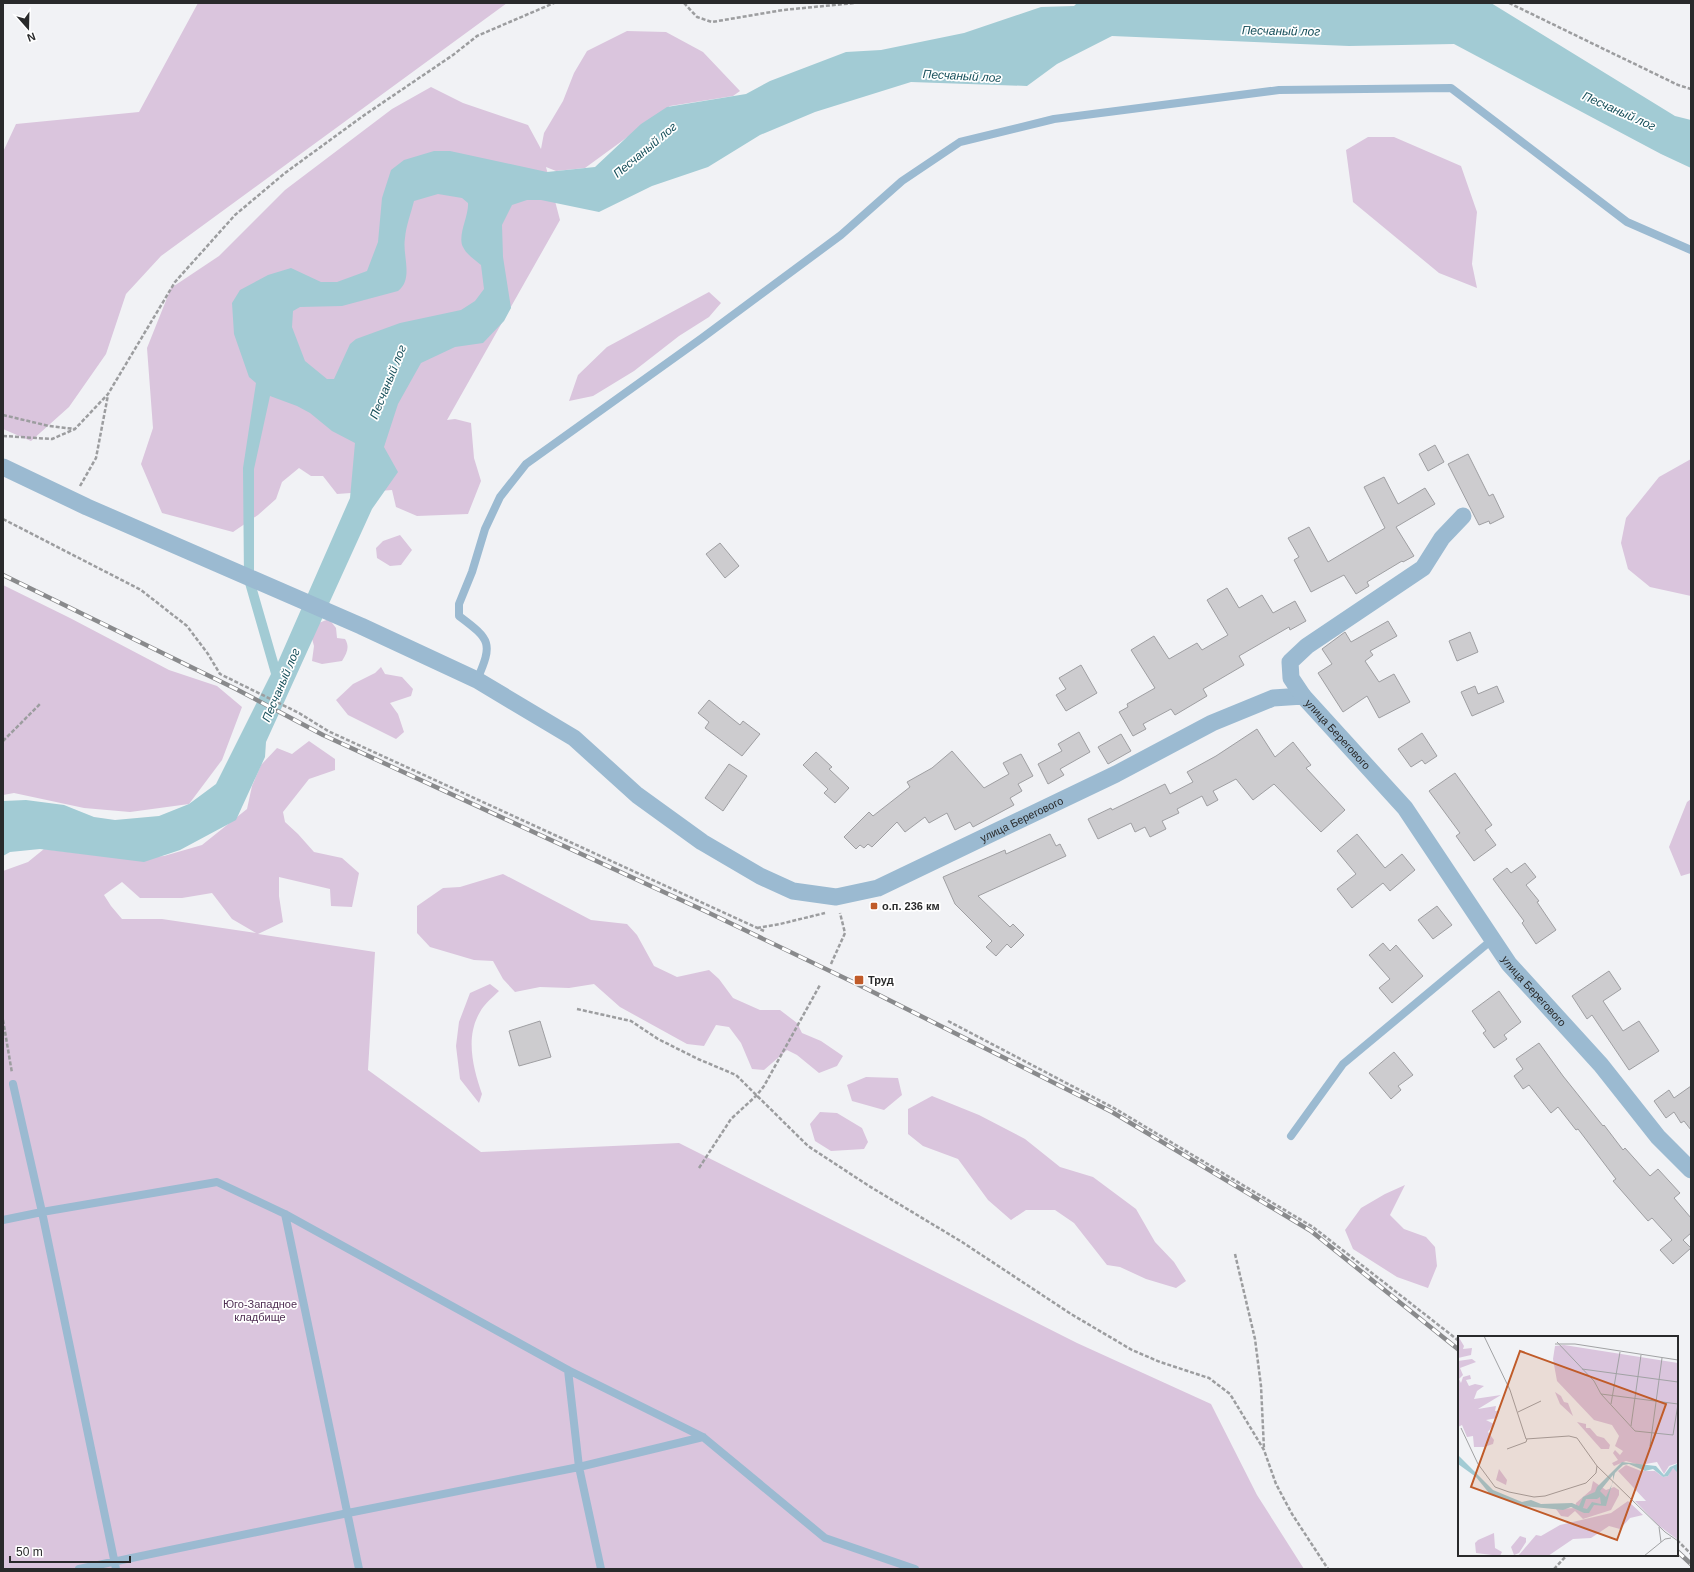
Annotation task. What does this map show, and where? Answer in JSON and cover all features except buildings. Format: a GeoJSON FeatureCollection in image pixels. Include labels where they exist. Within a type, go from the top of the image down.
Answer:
{"type":"FeatureCollection","features":[{"type":"Feature","properties":{"kind":"street","name":"улица Берегового"},"geometry":{"type":"LineString","coordinates":[[3,467],[72,499],[361,626],[477,680],[574,738],[637,795],[702,842],[760,876],[792,891],[838,903],[878,888],[1116,774],[1212,722],[1273,698],[1303,696],[1405,808],[1509,964],[1601,1065],[1658,1136],[1691,1170]]}},
{"type":"Feature","properties":{"kind":"street"},"geometry":{"type":"LineString","coordinates":[[1303,696],[1291,678],[1290,662],[1307,646],[1423,568],[1442,538],[1462,516]]}},
{"type":"Feature","properties":{"kind":"lane"},"geometry":{"type":"LineString","coordinates":[[477,680],[487,657],[487,643],[477,629],[459,616],[459,604],[472,572],[485,529],[500,497],[526,464],[702,338],[841,235],[902,181],[960,142],[1054,119],[1279,90],[1451,88],[1627,222],[1691,250]]}},
{"type":"Feature","properties":{"kind":"lane"},"geometry":{"type":"LineString","coordinates":[[1291,1136],[1343,1064],[1493,939]]}},
{"type":"Feature","properties":{"kind":"lane"},"geometry":{"type":"LineString","coordinates":[[14,1084],[116,1565]]}},
{"type":"Feature","properties":{"kind":"lane"},"geometry":{"type":"LineString","coordinates":[[3,1220],[217,1182],[285,1214],[568,1370],[703,1437],[825,1538],[915,1569]]}},
{"type":"Feature","properties":{"kind":"lane"},"geometry":{"type":"LineString","coordinates":[[285,1214],[359,1569]]}},
{"type":"Feature","properties":{"kind":"lane"},"geometry":{"type":"LineString","coordinates":[[568,1370],[578,1467],[601,1569]]}},
{"type":"Feature","properties":{"kind":"lane"},"geometry":{"type":"LineString","coordinates":[[79,1569],[116,1565],[348,1513],[578,1467],[703,1437]]}},
{"type":"Feature","properties":{"kind":"path"},"geometry":{"type":"LineString","coordinates":[[3,436],[52,439],[75,429],[108,394],[175,282],[235,215],[285,173],[363,116],[453,55],[477,36],[554,3]]}},
{"type":"Feature","properties":{"kind":"path"},"geometry":{"type":"LineString","coordinates":[[684,3],[697,17],[712,22],[783,10],[855,3]]}},
{"type":"Feature","properties":{"kind":"path"},"geometry":{"type":"LineString","coordinates":[[1509,3],[1678,85],[1691,88]]}},
{"type":"Feature","properties":{"kind":"path"},"geometry":{"type":"LineString","coordinates":[[72,499],[96,458],[108,394]]}},
{"type":"Feature","properties":{"kind":"path"},"geometry":{"type":"LineString","coordinates":[[3,415],[49,426],[75,429]]}},
{"type":"Feature","properties":{"kind":"path"},"geometry":{"type":"LineString","coordinates":[[3,519],[142,590],[187,626],[208,654],[220,674],[299,713],[328,731],[764,931]]}},
{"type":"Feature","properties":{"kind":"path"},"geometry":{"type":"LineString","coordinates":[[3,741],[40,704]]}},
{"type":"Feature","properties":{"kind":"path"},"geometry":{"type":"LineString","coordinates":[[757,928],[780,924],[838,903],[845,933],[830,964]]}},
{"type":"Feature","properties":{"kind":"path"},"geometry":{"type":"LineString","coordinates":[[699,1168],[731,1119],[758,1095],[768,1080],[820,985]]}},
{"type":"Feature","properties":{"kind":"path"},"geometry":{"type":"LineString","coordinates":[[577,1009],[631,1021],[658,1038],[698,1059],[736,1075],[758,1095],[808,1146],[869,1186],[962,1242],[1071,1314],[1132,1350],[1160,1362],[1209,1378],[1230,1394],[1246,1423],[1264,1450],[1276,1484],[1292,1514],[1328,1569]]}},
{"type":"Feature","properties":{"kind":"path"},"geometry":{"type":"LineString","coordinates":[[3,1020],[14,1084]]}},
{"type":"Feature","properties":{"kind":"path"},"geometry":{"type":"LineString","coordinates":[[948,1021],[1114,1108],[1313,1227],[1458,1340]]}},
{"type":"Feature","properties":{"kind":"path"},"geometry":{"type":"LineString","coordinates":[[1236,1254],[1255,1338],[1264,1450]]}},
{"type":"Feature","properties":{"kind":"path"},"geometry":{"type":"LineString","coordinates":[[1678,1541],[1691,1554]]}},
{"type":"Feature","properties":{"kind":"path"},"geometry":{"type":"LineString","coordinates":[[1554,1569],[1566,1556]]}},
{"type":"Feature","properties":{"kind":"green space"},"geometry":{"type":"Polygon","coordinates":[[[198,3],[507,3],[161,256],[126,294],[106,354],[69,407],[31,441],[3,429],[3,152],[16,124],[139,112],[198,3]]]}},
{"type":"Feature","properties":{"kind":"green space"},"geometry":{"type":"Polygon","coordinates":[[[627,31],[666,32],[703,52],[740,91],[733,96],[670,106],[585,168],[556,171],[546,167],[560,220],[447,420],[455,419],[471,423],[474,458],[481,481],[468,514],[417,516],[396,507],[392,490],[337,494],[323,476],[311,476],[299,468],[282,482],[276,499],[258,515],[233,532],[162,513],[141,464],[153,428],[147,348],[171,288],[219,256],[285,190],[392,109],[431,87],[463,103],[528,125],[541,149],[544,133],[563,101],[574,73],[587,51],[627,31]]]}},
{"type":"Feature","properties":{"kind":"green space"},"geometry":{"type":"Polygon","coordinates":[[[1368,137],[1394,137],[1461,166],[1477,212],[1472,264],[1477,288],[1439,273],[1353,202],[1346,150],[1368,137]]]}},
{"type":"Feature","properties":{"kind":"green space"},"geometry":{"type":"Polygon","coordinates":[[[709,292],[721,303],[709,317],[679,336],[634,371],[593,396],[569,401],[578,375],[607,347],[709,292]]]}},
{"type":"Feature","properties":{"kind":"green space"},"geometry":{"type":"Polygon","coordinates":[[[1691,459],[1691,596],[1650,587],[1628,569],[1621,543],[1626,518],[1659,477],[1691,459]]]}},
{"type":"Feature","properties":{"kind":"green space"},"geometry":{"type":"Polygon","coordinates":[[[400,535],[412,550],[401,565],[390,566],[377,558],[376,548],[383,541],[400,535]]]}},
{"type":"Feature","properties":{"kind":"green space"},"geometry":{"type":"Polygon","coordinates":[[[3,585],[169,670],[217,686],[242,707],[222,760],[189,804],[130,812],[84,808],[14,793],[3,795],[3,585]]]}},
{"type":"Feature","properties":{"kind":"green space"},"geometry":{"type":"Polygon","coordinates":[[[329,619],[336,628],[337,638],[345,639],[347,650],[342,661],[322,664],[312,661],[314,646],[311,635],[316,624],[329,619]]]}},
{"type":"Feature","properties":{"kind":"green space"},"geometry":{"type":"Polygon","coordinates":[[[381,667],[385,674],[402,677],[413,689],[411,696],[390,703],[398,714],[404,732],[396,739],[348,715],[336,700],[353,684],[375,673],[381,667]]]}},
{"type":"Feature","properties":{"kind":"green space","name":"Юго-Западное кладбище"},"geometry":{"type":"Polygon","coordinates":[[[309,741],[335,759],[335,770],[309,779],[283,812],[285,822],[314,852],[342,858],[359,873],[352,907],[331,906],[330,889],[279,877],[279,896],[283,922],[258,934],[375,952],[368,1070],[481,1152],[679,1143],[1077,1343],[1211,1404],[1257,1495],[1304,1569],[3,1569],[3,871],[28,862],[44,849],[127,859],[164,856],[202,845],[247,809],[252,786],[261,765],[277,748],[292,754],[309,741]],[[122,882],[104,895],[122,919],[162,919],[256,933],[232,919],[212,893],[182,898],[140,898],[122,882]]]}},
{"type":"Feature","properties":{"kind":"green space"},"geometry":{"type":"Polygon","coordinates":[[[1691,799],[1691,873],[1681,876],[1669,847],[1687,802],[1691,799]]]}},
{"type":"Feature","properties":{"kind":"green space"},"geometry":{"type":"Polygon","coordinates":[[[503,874],[591,920],[627,924],[637,935],[654,966],[677,977],[709,970],[719,979],[733,998],[760,1010],[780,1010],[797,1023],[802,1033],[821,1041],[843,1056],[837,1066],[819,1073],[797,1055],[787,1050],[764,1070],[752,1069],[741,1043],[729,1027],[716,1025],[704,1046],[687,1044],[620,1007],[594,984],[569,988],[540,987],[515,992],[503,979],[493,961],[474,960],[430,947],[417,933],[417,906],[443,888],[460,887],[503,874]]]}},
{"type":"Feature","properties":{"kind":"green space"},"geometry":{"type":"Polygon","coordinates":[[[490,984],[499,991],[486,1003],[480,1012],[475,1022],[472,1042],[473,1063],[482,1094],[479,1103],[460,1079],[456,1046],[459,1022],[470,993],[490,984]]]}},
{"type":"Feature","properties":{"kind":"green space"},"geometry":{"type":"Polygon","coordinates":[[[866,1077],[898,1078],[902,1095],[884,1110],[852,1101],[847,1085],[866,1077]]]}},
{"type":"Feature","properties":{"kind":"green space"},"geometry":{"type":"Polygon","coordinates":[[[932,1096],[979,1115],[1025,1139],[1060,1167],[1093,1177],[1136,1209],[1155,1242],[1174,1262],[1186,1281],[1176,1288],[1146,1279],[1120,1267],[1107,1265],[1074,1223],[1055,1210],[1026,1210],[1011,1220],[988,1200],[958,1159],[923,1146],[908,1134],[908,1109],[932,1096]]]}},
{"type":"Feature","properties":{"kind":"green space"},"geometry":{"type":"Polygon","coordinates":[[[820,1112],[837,1113],[862,1128],[868,1142],[864,1149],[831,1151],[815,1141],[810,1124],[820,1112]]]}},
{"type":"Feature","properties":{"kind":"green space"},"geometry":{"type":"Polygon","coordinates":[[[1405,1185],[1390,1215],[1404,1229],[1426,1237],[1435,1247],[1437,1266],[1428,1288],[1397,1277],[1353,1249],[1345,1230],[1361,1208],[1385,1194],[1405,1185]]]}},
{"type":"Feature","properties":{"kind":"water","name":"Песчаный лог"},"geometry":{"type":"Polygon","coordinates":[[[1077,3],[1491,3],[1675,116],[1691,120],[1691,168],[1661,154],[1454,44],[1349,46],[1112,36],[1057,64],[1027,86],[911,82],[815,112],[760,135],[708,167],[652,186],[599,212],[541,200],[527,200],[512,205],[502,225],[503,257],[511,308],[504,321],[483,343],[455,347],[421,363],[398,404],[384,447],[398,472],[372,509],[266,742],[265,757],[236,820],[180,850],[144,862],[40,849],[10,852],[3,856],[3,801],[26,800],[64,805],[94,817],[115,820],[159,816],[189,804],[216,784],[271,674],[244,580],[243,468],[256,383],[249,377],[234,334],[232,303],[240,290],[268,275],[291,268],[321,282],[337,282],[367,271],[378,242],[382,198],[391,170],[404,160],[434,151],[450,151],[547,172],[595,167],[641,124],[667,107],[746,94],[770,81],[846,52],[881,50],[964,33],[1041,7],[1074,6],[1077,3]],[[438,194],[414,201],[407,224],[404,245],[406,266],[405,280],[403,286],[398,291],[342,306],[300,307],[293,311],[292,327],[305,361],[327,379],[334,379],[350,344],[356,339],[400,323],[461,310],[475,301],[484,289],[481,265],[466,252],[463,247],[461,237],[467,214],[468,203],[462,198],[438,194]],[[270,396],[254,469],[254,579],[278,662],[350,498],[355,443],[332,431],[310,413],[297,406],[270,396]]]}},
{"type":"Feature","properties":{"kind":"railway"},"geometry":{"type":"LineString","coordinates":[[3,575],[236,689],[323,735],[705,911],[857,984],[1112,1112],[1311,1231],[1458,1349]]}},
{"type":"Feature","properties":{"kind":"railway"},"geometry":{"type":"LineString","coordinates":[[1678,1552],[1691,1564]]}},
{"type":"Feature","properties":{"kind":"place","name":"о.п. 236 км"},"geometry":{"type":"Point","coordinates":[874,906]}},
{"type":"Feature","properties":{"kind":"place","name":"Труд"},"geometry":{"type":"Point","coordinates":[859,980]}}]}
